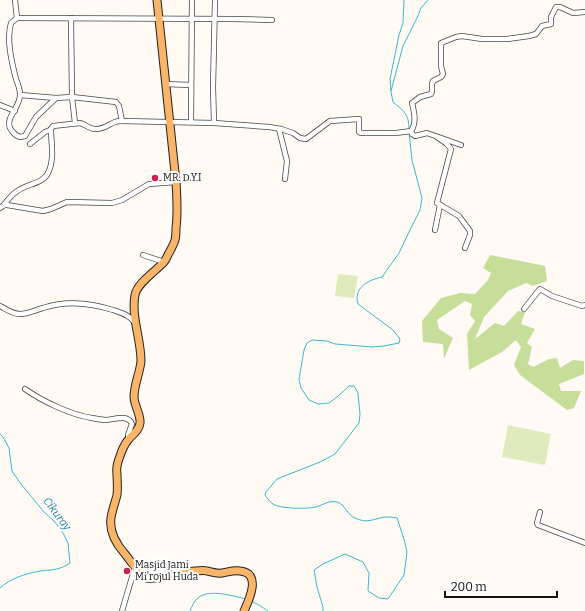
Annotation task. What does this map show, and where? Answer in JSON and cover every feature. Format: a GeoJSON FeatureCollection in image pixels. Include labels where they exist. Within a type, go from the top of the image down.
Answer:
{"type":"FeatureCollection","features":[{"type":"Feature","properties":{"kind":"main road"},"geometry":{"type":"LineString","coordinates":[[157,0],[176,182],[177,223],[175,239],[164,262],[141,284],[135,292],[133,305],[141,362],[134,391],[134,398],[140,423],[137,431],[123,447],[119,458],[116,472],[118,486],[117,495],[111,519],[111,528],[120,548],[143,576],[147,578],[202,570],[217,574],[238,571],[246,573],[250,577],[253,585],[252,593],[244,611]]}},
{"type":"Feature","properties":{"kind":"street"},"geometry":{"type":"LineString","coordinates":[[16,0],[18,18]]}},
{"type":"Feature","properties":{"kind":"street"},"geometry":{"type":"LineString","coordinates":[[191,122],[192,0]]}},
{"type":"Feature","properties":{"kind":"street"},"geometry":{"type":"LineString","coordinates":[[214,123],[213,87],[215,0]]}},
{"type":"Feature","properties":{"kind":"street"},"geometry":{"type":"LineString","coordinates":[[30,144],[45,132],[50,130],[53,126],[75,123],[97,129],[122,121],[214,123],[279,129],[306,139],[330,121],[359,119],[359,132],[361,133],[410,131],[415,120],[412,103],[420,97],[431,94],[433,81],[441,77],[443,74],[441,66],[441,44],[444,41],[462,36],[482,39],[507,39],[534,35],[542,26],[551,24],[551,17],[556,7],[560,7],[573,13],[585,12]]}},
{"type":"Feature","properties":{"kind":"street"},"geometry":{"type":"LineString","coordinates":[[56,98],[36,117],[26,135],[23,137],[16,136],[11,130],[9,121],[19,102],[20,95],[11,57],[9,32],[11,23],[18,18],[272,20]]}},
{"type":"Feature","properties":{"kind":"street"},"geometry":{"type":"LineString","coordinates":[[71,18],[72,97],[75,123]]}},
{"type":"Feature","properties":{"kind":"street"},"geometry":{"type":"LineString","coordinates":[[165,84],[191,85]]}},
{"type":"Feature","properties":{"kind":"street"},"geometry":{"type":"LineString","coordinates":[[20,95],[56,98],[72,97],[116,102],[122,121]]}},
{"type":"Feature","properties":{"kind":"street"},"geometry":{"type":"LineString","coordinates":[[0,105],[14,110]]}},
{"type":"Feature","properties":{"kind":"street"},"geometry":{"type":"LineString","coordinates":[[279,129],[287,161],[285,179]]}},
{"type":"Feature","properties":{"kind":"street"},"geometry":{"type":"LineString","coordinates":[[2,207],[17,191],[42,180],[47,175],[50,168],[52,152],[50,130]]}},
{"type":"Feature","properties":{"kind":"street"},"geometry":{"type":"LineString","coordinates":[[410,131],[415,136],[427,133],[461,145]]}},
{"type":"Feature","properties":{"kind":"street"},"geometry":{"type":"LineString","coordinates":[[437,136],[451,149],[437,204],[459,216],[470,231],[465,248]]}},
{"type":"Feature","properties":{"kind":"street"},"geometry":{"type":"LineString","coordinates":[[2,207],[7,205],[43,211],[67,202],[112,203],[122,200],[149,184],[176,182]]}},
{"type":"Feature","properties":{"kind":"street"},"geometry":{"type":"LineString","coordinates":[[435,230],[440,205]]}},
{"type":"Feature","properties":{"kind":"street"},"geometry":{"type":"LineString","coordinates":[[143,255],[164,262]]}},
{"type":"Feature","properties":{"kind":"street"},"geometry":{"type":"LineString","coordinates":[[524,309],[540,289],[557,298],[582,306],[585,305]]}},
{"type":"Feature","properties":{"kind":"street"},"geometry":{"type":"LineString","coordinates":[[0,306],[18,314],[29,313],[54,305],[67,303],[89,304],[106,308],[130,317],[136,326]]}},
{"type":"Feature","properties":{"kind":"street"},"geometry":{"type":"LineString","coordinates":[[24,389],[33,395],[72,413],[90,418],[107,420],[127,418],[132,424],[128,435],[129,439]]}},
{"type":"Feature","properties":{"kind":"street"},"geometry":{"type":"LineString","coordinates":[[540,512],[537,522],[538,525],[585,544]]}},
{"type":"Feature","properties":{"kind":"street"},"geometry":{"type":"LineString","coordinates":[[122,611],[135,567]]}},
{"type":"Feature","properties":{"kind":"green space"},"geometry":{"type":"Polygon","coordinates":[[[490,255],[545,266],[547,281],[533,286],[526,283],[508,291],[484,317],[475,339],[495,323],[504,326],[518,311],[525,312],[521,324],[535,329],[527,343],[532,347],[528,364],[533,367],[549,359],[557,358],[560,368],[573,360],[584,361],[584,374],[559,384],[561,391],[581,391],[574,408],[567,410],[520,375],[514,365],[521,347],[516,340],[502,352],[469,370],[467,334],[475,321],[470,315],[472,304],[465,301],[437,320],[439,329],[453,338],[444,359],[443,344],[423,342],[422,321],[441,298],[460,293],[475,294],[488,280],[491,273],[483,268],[490,255]]]}},
{"type":"Feature","properties":{"kind":"green space"},"geometry":{"type":"Polygon","coordinates":[[[338,274],[358,276],[354,298],[335,296],[338,274]]]}},
{"type":"Feature","properties":{"kind":"green space"},"geometry":{"type":"Polygon","coordinates":[[[508,425],[551,434],[545,465],[502,457],[508,425]]]}},
{"type":"Feature","properties":{"kind":"waterway"},"geometry":{"type":"LineString","coordinates":[[404,0],[403,23],[390,79],[393,102],[407,116],[409,129]]}},
{"type":"Feature","properties":{"kind":"waterway"},"geometry":{"type":"LineString","coordinates":[[391,91],[403,46],[421,8],[428,0]]}},
{"type":"Feature","properties":{"kind":"waterway"},"geometry":{"type":"LineString","coordinates":[[323,611],[314,570],[323,564],[345,554],[363,562],[369,573],[368,591],[379,598],[388,599],[404,575],[407,552],[397,518],[385,517],[363,521],[359,520],[352,517],[342,505],[337,502],[329,502],[312,508],[282,507],[273,504],[265,495],[277,479],[320,462],[335,454],[359,423],[360,414],[358,393],[354,386],[349,386],[329,403],[318,404],[309,400],[301,388],[299,379],[304,350],[307,343],[312,340],[327,341],[335,344],[372,347],[399,343],[400,339],[393,330],[358,304],[357,298],[358,293],[363,286],[372,280],[382,277],[399,253],[420,210],[422,198],[412,160],[409,132]]}},
{"type":"Feature","properties":{"kind":"waterway","name":"Cikuray"},"geometry":{"type":"LineString","coordinates":[[0,434],[9,448],[12,471],[44,512],[54,521],[63,533],[68,543],[70,563],[52,570],[40,571],[18,577],[0,588]]}},
{"type":"Feature","properties":{"kind":"waterway"},"geometry":{"type":"LineString","coordinates":[[190,611],[196,600],[204,595],[216,593],[246,599]]}},
{"type":"Feature","properties":{"kind":"waterway"},"geometry":{"type":"LineString","coordinates":[[251,601],[268,611]]}},
{"type":"Feature","properties":{"kind":"place","name":"MR. D.Y.I"},"geometry":{"type":"Point","coordinates":[155,178]}},
{"type":"Feature","properties":{"kind":"place","name":"Masjid Jami Mi'rojul Huda"},"geometry":{"type":"Point","coordinates":[127,571]}}]}
